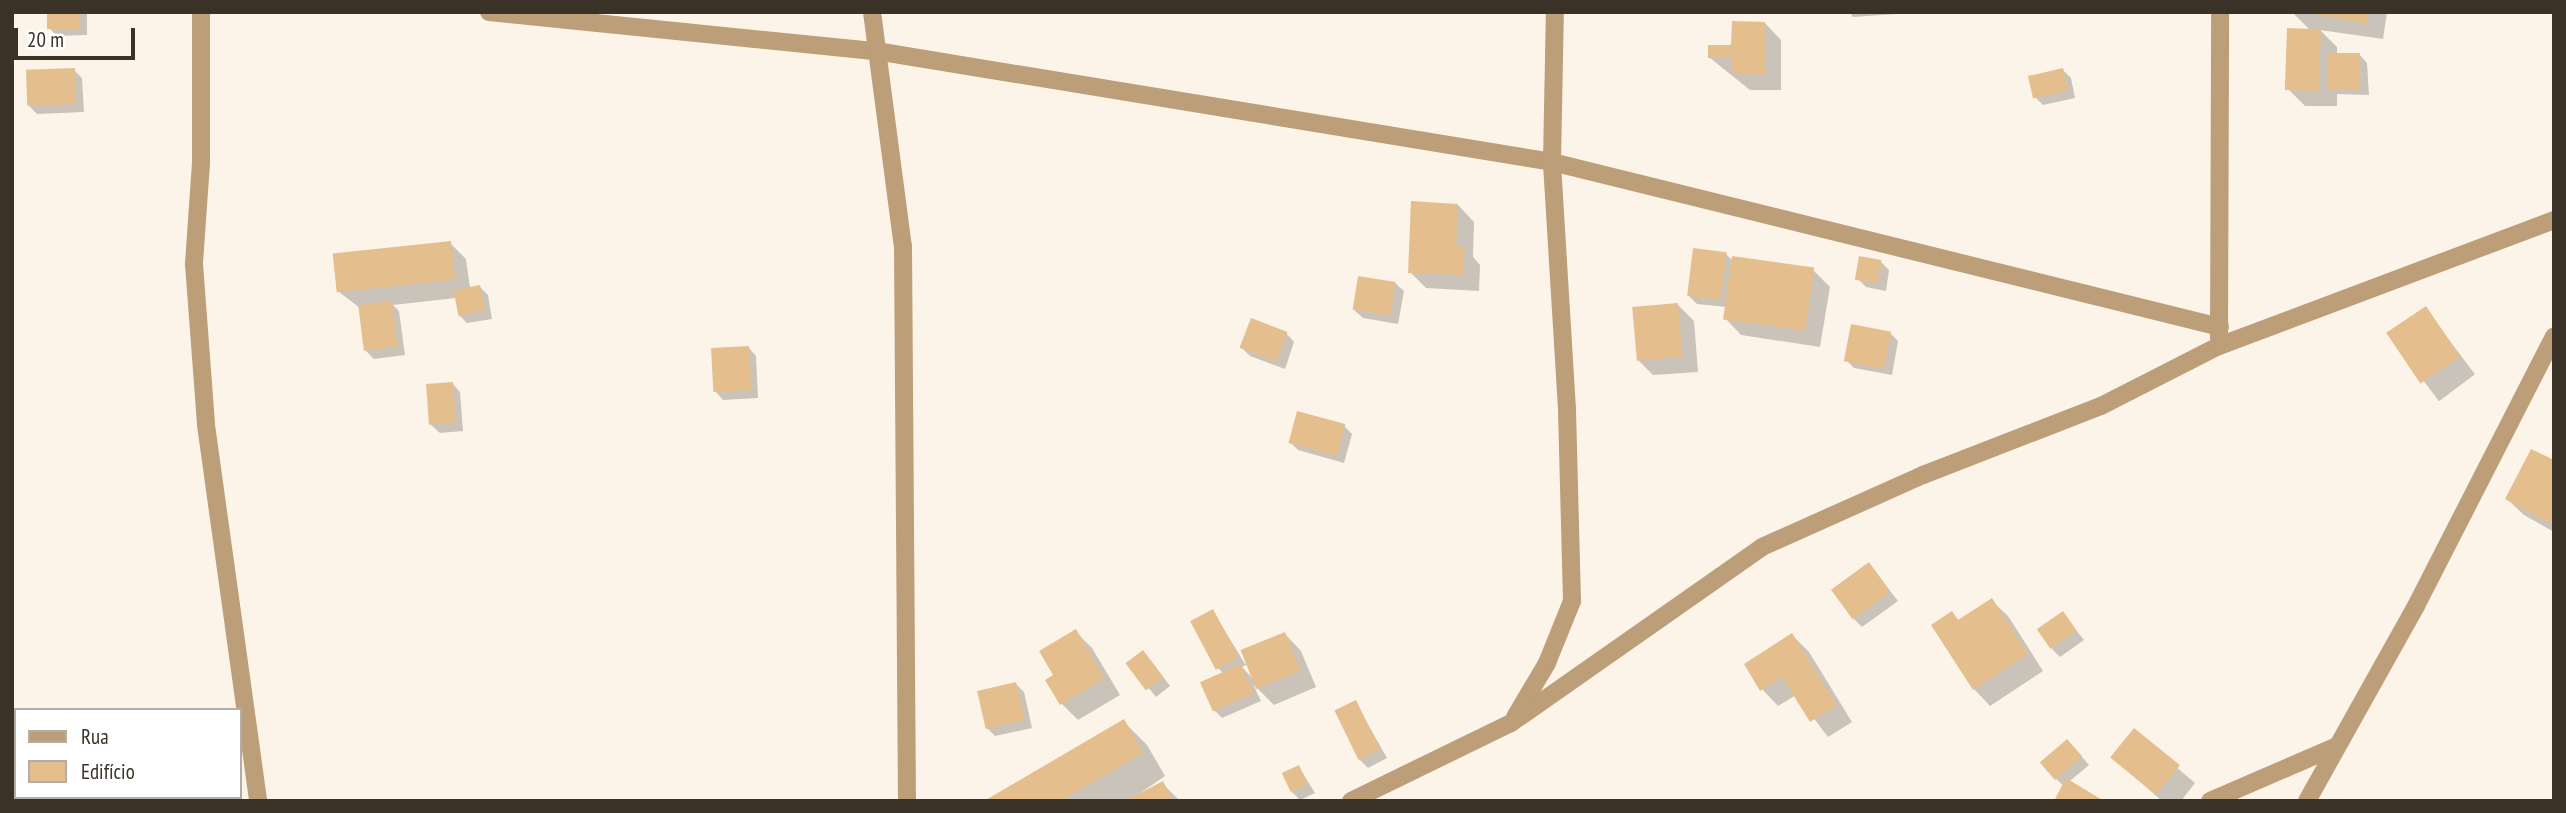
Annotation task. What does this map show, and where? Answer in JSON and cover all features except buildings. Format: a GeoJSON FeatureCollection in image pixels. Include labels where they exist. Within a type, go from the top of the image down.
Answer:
{"type":"FeatureCollection","features":[{"type":"Feature","properties":{"kind":"street"},"geometry":{"type":"LineString","coordinates":[[201,12],[195,277],[206,425],[258,801]]}},
{"type":"Feature","properties":{"kind":"street"},"geometry":{"type":"LineString","coordinates":[[489,12],[876,51],[1552,162],[2220,327]]}},
{"type":"Feature","properties":{"kind":"street"},"geometry":{"type":"LineString","coordinates":[[872,12],[903,246],[907,801]]}},
{"type":"Feature","properties":{"kind":"street"},"geometry":{"type":"LineString","coordinates":[[1511,723],[1547,663],[1572,601],[1567,409],[1552,162],[1555,12]]}},
{"type":"Feature","properties":{"kind":"street"},"geometry":{"type":"LineString","coordinates":[[2219,346],[2220,12]]}},
{"type":"Feature","properties":{"kind":"street"},"geometry":{"type":"LineString","coordinates":[[1350,801],[1511,723],[1762,547],[1923,475],[2101,406],[2219,346],[2554,220]]}},
{"type":"Feature","properties":{"kind":"street"},"geometry":{"type":"LineString","coordinates":[[2307,801],[2416,606],[2554,336]]}},
{"type":"Feature","properties":{"kind":"street"},"geometry":{"type":"LineString","coordinates":[[2210,801],[2337,746]]}}]}
